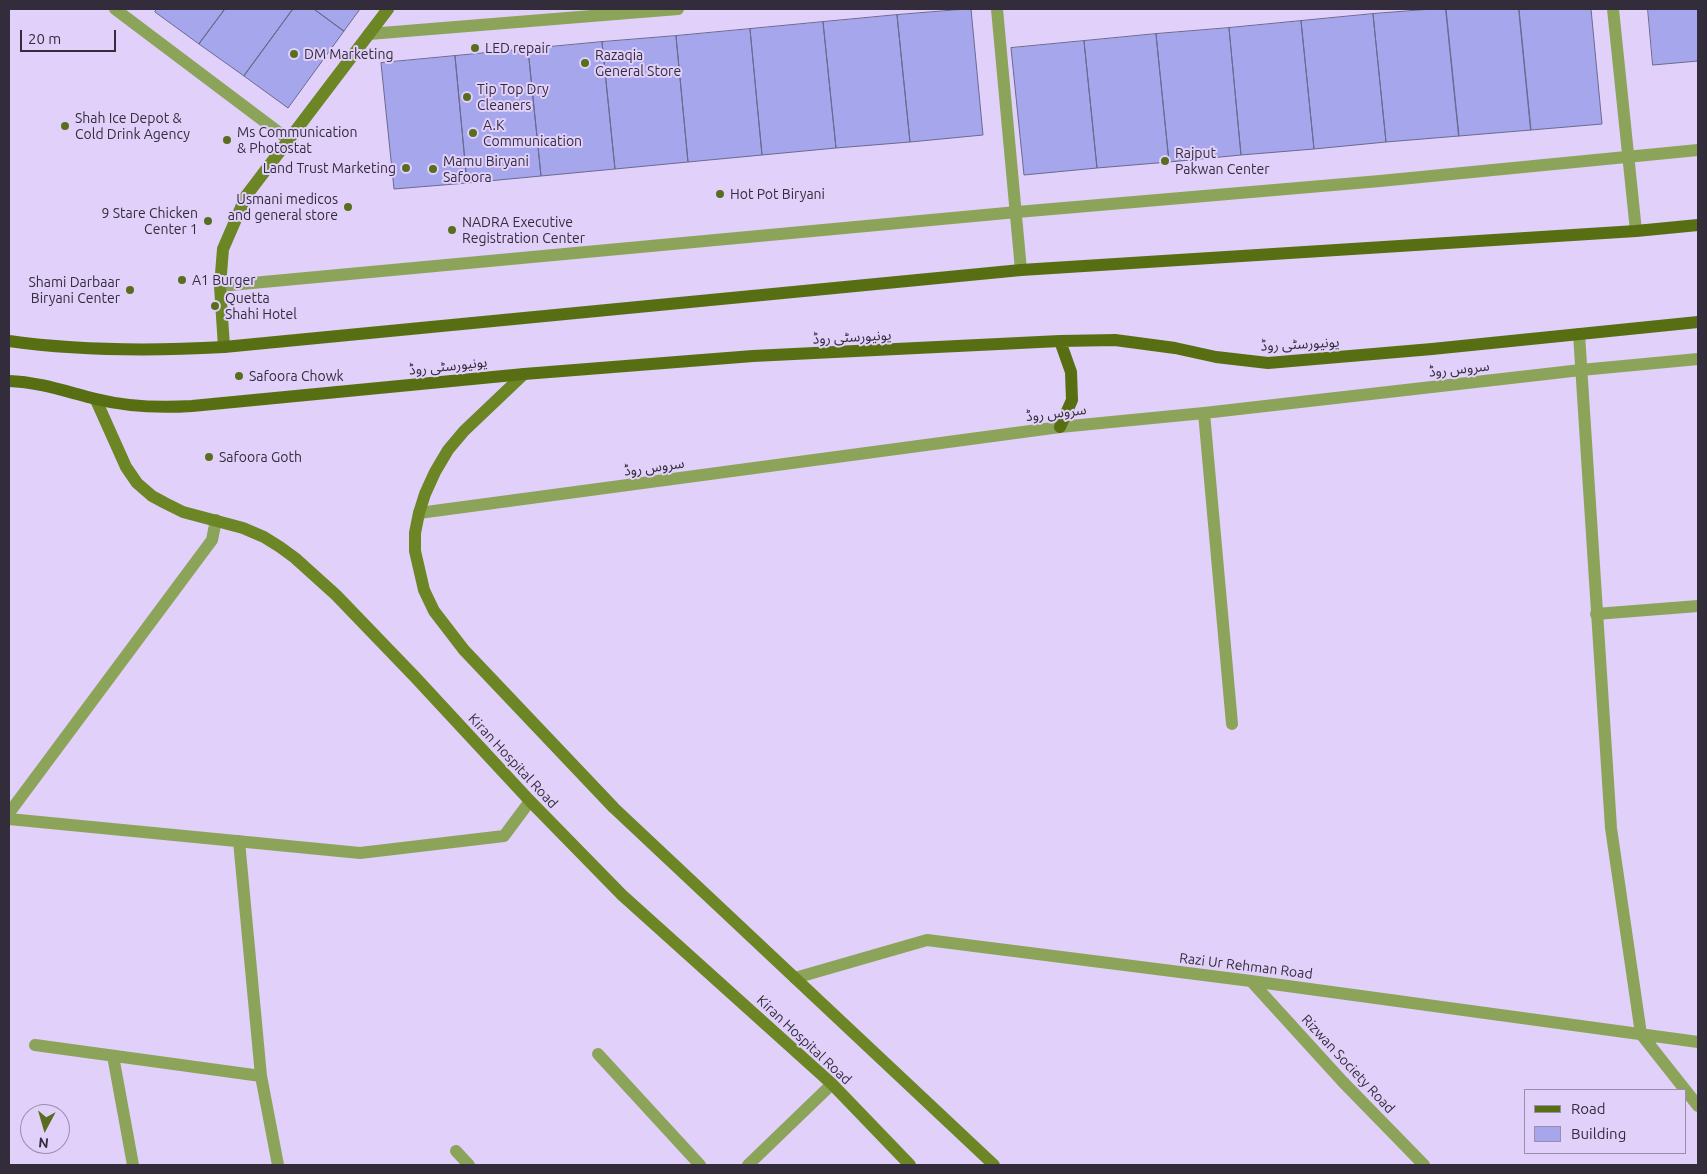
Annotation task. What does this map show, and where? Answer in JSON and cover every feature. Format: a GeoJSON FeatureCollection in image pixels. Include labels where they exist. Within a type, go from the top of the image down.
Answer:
{"type":"FeatureCollection","features":[{"type":"Feature","properties":{"kind":"main road"},"geometry":{"type":"LineString","coordinates":[[224,347],[220,286],[223,249],[246,196],[388,9]]}},
{"type":"Feature","properties":{"kind":"main road"},"geometry":{"type":"LineString","coordinates":[[9,341],[43,346],[146,350],[224,347],[1021,270],[1636,231],[1698,225]]}},
{"type":"Feature","properties":{"kind":"main road","name":"یونیورسٹی روڈ"},"geometry":{"type":"LineString","coordinates":[[9,381],[50,387],[96,400],[155,408],[524,374],[753,356],[1115,340],[1175,348],[1216,357],[1268,363],[1698,322]]}},
{"type":"Feature","properties":{"kind":"main road"},"geometry":{"type":"LineString","coordinates":[[1060,341],[1071,372],[1072,400],[1060,427]]}},
{"type":"Feature","properties":{"kind":"main road"},"geometry":{"type":"LineString","coordinates":[[524,374],[464,431],[448,450],[435,472],[419,513],[415,533],[418,570],[434,612],[464,650],[614,808],[994,1165]]}},
{"type":"Feature","properties":{"kind":"main road","name":"Kiran Hospital Road"},"geometry":{"type":"LineString","coordinates":[[96,400],[126,467],[138,483],[152,496],[183,512],[243,528],[264,537],[295,558],[336,595],[530,801],[622,895],[832,1084],[910,1165]]}},
{"type":"Feature","properties":{"kind":"street"},"geometry":{"type":"LineString","coordinates":[[115,9],[289,140]]}},
{"type":"Feature","properties":{"kind":"street"},"geometry":{"type":"LineString","coordinates":[[370,34],[678,9]]}},
{"type":"Feature","properties":{"kind":"street"},"geometry":{"type":"LineString","coordinates":[[997,9],[1021,270]]}},
{"type":"Feature","properties":{"kind":"street"},"geometry":{"type":"LineString","coordinates":[[1613,9],[1636,231]]}},
{"type":"Feature","properties":{"kind":"street"},"geometry":{"type":"LineString","coordinates":[[220,286],[1017,212],[1380,181],[1698,150]]}},
{"type":"Feature","properties":{"kind":"street"},"geometry":{"type":"LineString","coordinates":[[1579,334],[1611,828],[1640,1034],[1684,1089]]}},
{"type":"Feature","properties":{"kind":"street","name":"سروس روڈ"},"geometry":{"type":"LineString","coordinates":[[419,513],[1060,427],[1698,359]]}},
{"type":"Feature","properties":{"kind":"street"},"geometry":{"type":"LineString","coordinates":[[1204,413],[1232,724]]}},
{"type":"Feature","properties":{"kind":"street"},"geometry":{"type":"LineString","coordinates":[[9,813],[212,540],[216,520]]}},
{"type":"Feature","properties":{"kind":"street"},"geometry":{"type":"LineString","coordinates":[[1596,614],[1698,606]]}},
{"type":"Feature","properties":{"kind":"street"},"geometry":{"type":"LineString","coordinates":[[9,819],[360,853],[504,836],[530,801]]}},
{"type":"Feature","properties":{"kind":"street"},"geometry":{"type":"LineString","coordinates":[[239,840],[261,1076],[278,1165]]}},
{"type":"Feature","properties":{"kind":"street","name":"Razi Ur Rehman Road"},"geometry":{"type":"LineString","coordinates":[[795,978],[927,940],[1251,981],[1698,1042]]}},
{"type":"Feature","properties":{"kind":"street","name":"Rizwan Society Road"},"geometry":{"type":"LineString","coordinates":[[1251,981],[1343,1082],[1424,1165]]}},
{"type":"Feature","properties":{"kind":"street"},"geometry":{"type":"LineString","coordinates":[[35,1046],[261,1076]]}},
{"type":"Feature","properties":{"kind":"street"},"geometry":{"type":"LineString","coordinates":[[598,1054],[700,1165]]}},
{"type":"Feature","properties":{"kind":"street"},"geometry":{"type":"LineString","coordinates":[[113,1056],[133,1165]]}},
{"type":"Feature","properties":{"kind":"street"},"geometry":{"type":"LineString","coordinates":[[748,1165],[832,1084]]}},
{"type":"Feature","properties":{"kind":"street"},"geometry":{"type":"LineString","coordinates":[[1687,1092],[1698,1106]]}},
{"type":"Feature","properties":{"kind":"street"},"geometry":{"type":"LineString","coordinates":[[456,1152],[470,1165]]}},
{"type":"Feature","properties":{"kind":"building"},"geometry":{"type":"Polygon","coordinates":[[[157,9],[225,9],[199,44],[155,12],[157,9]]]}},
{"type":"Feature","properties":{"kind":"building"},"geometry":{"type":"Polygon","coordinates":[[[225,9],[293,9],[244,76],[199,44],[225,9]]]}},
{"type":"Feature","properties":{"kind":"building","name":"DM Marketing"},"geometry":{"type":"Polygon","coordinates":[[[293,9],[314,9],[344,31],[288,108],[244,76],[293,9]]]}},
{"type":"Feature","properties":{"kind":"building"},"geometry":{"type":"Polygon","coordinates":[[[314,9],[360,9],[344,31],[314,9]]]}},
{"type":"Feature","properties":{"kind":"building"},"geometry":{"type":"Polygon","coordinates":[[[971,9],[983,135],[910,142],[897,15],[971,9]]]}},
{"type":"Feature","properties":{"kind":"building"},"geometry":{"type":"Polygon","coordinates":[[[1446,9],[1459,136],[1386,142],[1373,14],[1446,9]]]}},
{"type":"Feature","properties":{"kind":"building"},"geometry":{"type":"Polygon","coordinates":[[[1446,9],[1519,9],[1531,130],[1459,136],[1446,9]]]}},
{"type":"Feature","properties":{"kind":"building"},"geometry":{"type":"Polygon","coordinates":[[[1519,9],[1591,9],[1602,124],[1531,130],[1519,9]]]}},
{"type":"Feature","properties":{"kind":"building"},"geometry":{"type":"Polygon","coordinates":[[[1648,9],[1698,9],[1698,61],[1653,65],[1648,9]]]}},
{"type":"Feature","properties":{"kind":"building"},"geometry":{"type":"Polygon","coordinates":[[[1373,14],[1386,142],[1314,149],[1301,21],[1373,14]]]}},
{"type":"Feature","properties":{"kind":"building"},"geometry":{"type":"Polygon","coordinates":[[[897,15],[910,142],[836,148],[823,22],[897,15]]]}},
{"type":"Feature","properties":{"kind":"building"},"geometry":{"type":"Polygon","coordinates":[[[1301,21],[1314,149],[1241,155],[1229,28],[1301,21]]]}},
{"type":"Feature","properties":{"kind":"building"},"geometry":{"type":"Polygon","coordinates":[[[823,22],[836,148],[762,155],[750,29],[823,22]]]}},
{"type":"Feature","properties":{"kind":"building"},"geometry":{"type":"Polygon","coordinates":[[[1229,28],[1241,155],[1169,162],[1156,34],[1229,28]]]}},
{"type":"Feature","properties":{"kind":"building"},"geometry":{"type":"Polygon","coordinates":[[[750,29],[762,155],[688,162],[676,36],[750,29]]]}},
{"type":"Feature","properties":{"kind":"building"},"geometry":{"type":"Polygon","coordinates":[[[1156,34],[1169,162],[1097,168],[1084,41],[1156,34]]]}},
{"type":"Feature","properties":{"kind":"building"},"geometry":{"type":"Polygon","coordinates":[[[676,36],[688,162],[615,169],[602,42],[676,36]]]}},
{"type":"Feature","properties":{"kind":"building"},"geometry":{"type":"Polygon","coordinates":[[[1084,41],[1097,168],[1024,175],[1011,48],[1084,41]]]}},
{"type":"Feature","properties":{"kind":"building"},"geometry":{"type":"Polygon","coordinates":[[[602,42],[615,169],[541,176],[528,49],[602,42]]]}},
{"type":"Feature","properties":{"kind":"building"},"geometry":{"type":"Polygon","coordinates":[[[528,49],[541,176],[467,183],[455,56],[528,49]]]}},
{"type":"Feature","properties":{"kind":"building"},"geometry":{"type":"Polygon","coordinates":[[[455,56],[467,183],[394,189],[381,63],[455,56]]]}},
{"type":"Feature","properties":{"kind":"place","name":"LED repair"},"geometry":{"type":"Point","coordinates":[475,48]}},
{"type":"Feature","properties":{"kind":"place","name":"DM Marketing"},"geometry":{"type":"Point","coordinates":[294,54]}},
{"type":"Feature","properties":{"kind":"place","name":"Razaqia General Store"},"geometry":{"type":"Point","coordinates":[585,63]}},
{"type":"Feature","properties":{"kind":"place","name":"Tip Top Dry Cleaners"},"geometry":{"type":"Point","coordinates":[467,97]}},
{"type":"Feature","properties":{"kind":"place","name":"Shah Ice Depot & Cold Drink Agency"},"geometry":{"type":"Point","coordinates":[65,126]}},
{"type":"Feature","properties":{"kind":"place","name":"A.K Communication"},"geometry":{"type":"Point","coordinates":[473,133]}},
{"type":"Feature","properties":{"kind":"place","name":"Ms Communication & Photostat"},"geometry":{"type":"Point","coordinates":[227,140]}},
{"type":"Feature","properties":{"kind":"place","name":"Rajput Pakwan Center"},"geometry":{"type":"Point","coordinates":[1165,161]}},
{"type":"Feature","properties":{"kind":"place","name":"Land Trust Marketing"},"geometry":{"type":"Point","coordinates":[406,168]}},
{"type":"Feature","properties":{"kind":"place","name":"Mamu Biryani Safoora"},"geometry":{"type":"Point","coordinates":[433,169]}},
{"type":"Feature","properties":{"kind":"place","name":"Hot Pot Biryani"},"geometry":{"type":"Point","coordinates":[720,194]}},
{"type":"Feature","properties":{"kind":"place","name":"Usmani medicos and general store"},"geometry":{"type":"Point","coordinates":[348,207]}},
{"type":"Feature","properties":{"kind":"place","name":"9 Stare Chicken Center 1"},"geometry":{"type":"Point","coordinates":[208,221]}},
{"type":"Feature","properties":{"kind":"place","name":"NADRA Executive Registration Center"},"geometry":{"type":"Point","coordinates":[452,230]}},
{"type":"Feature","properties":{"kind":"place","name":"A1 Burger"},"geometry":{"type":"Point","coordinates":[182,280]}},
{"type":"Feature","properties":{"kind":"place","name":"Shami Darbaar Biryani Center"},"geometry":{"type":"Point","coordinates":[130,290]}},
{"type":"Feature","properties":{"kind":"place","name":"Quetta Shahi Hotel"},"geometry":{"type":"Point","coordinates":[215,306]}},
{"type":"Feature","properties":{"kind":"place","name":"Safoora Chowk"},"geometry":{"type":"Point","coordinates":[239,376]}},
{"type":"Feature","properties":{"kind":"place","name":"Safoora Goth"},"geometry":{"type":"Point","coordinates":[209,457]}}]}
